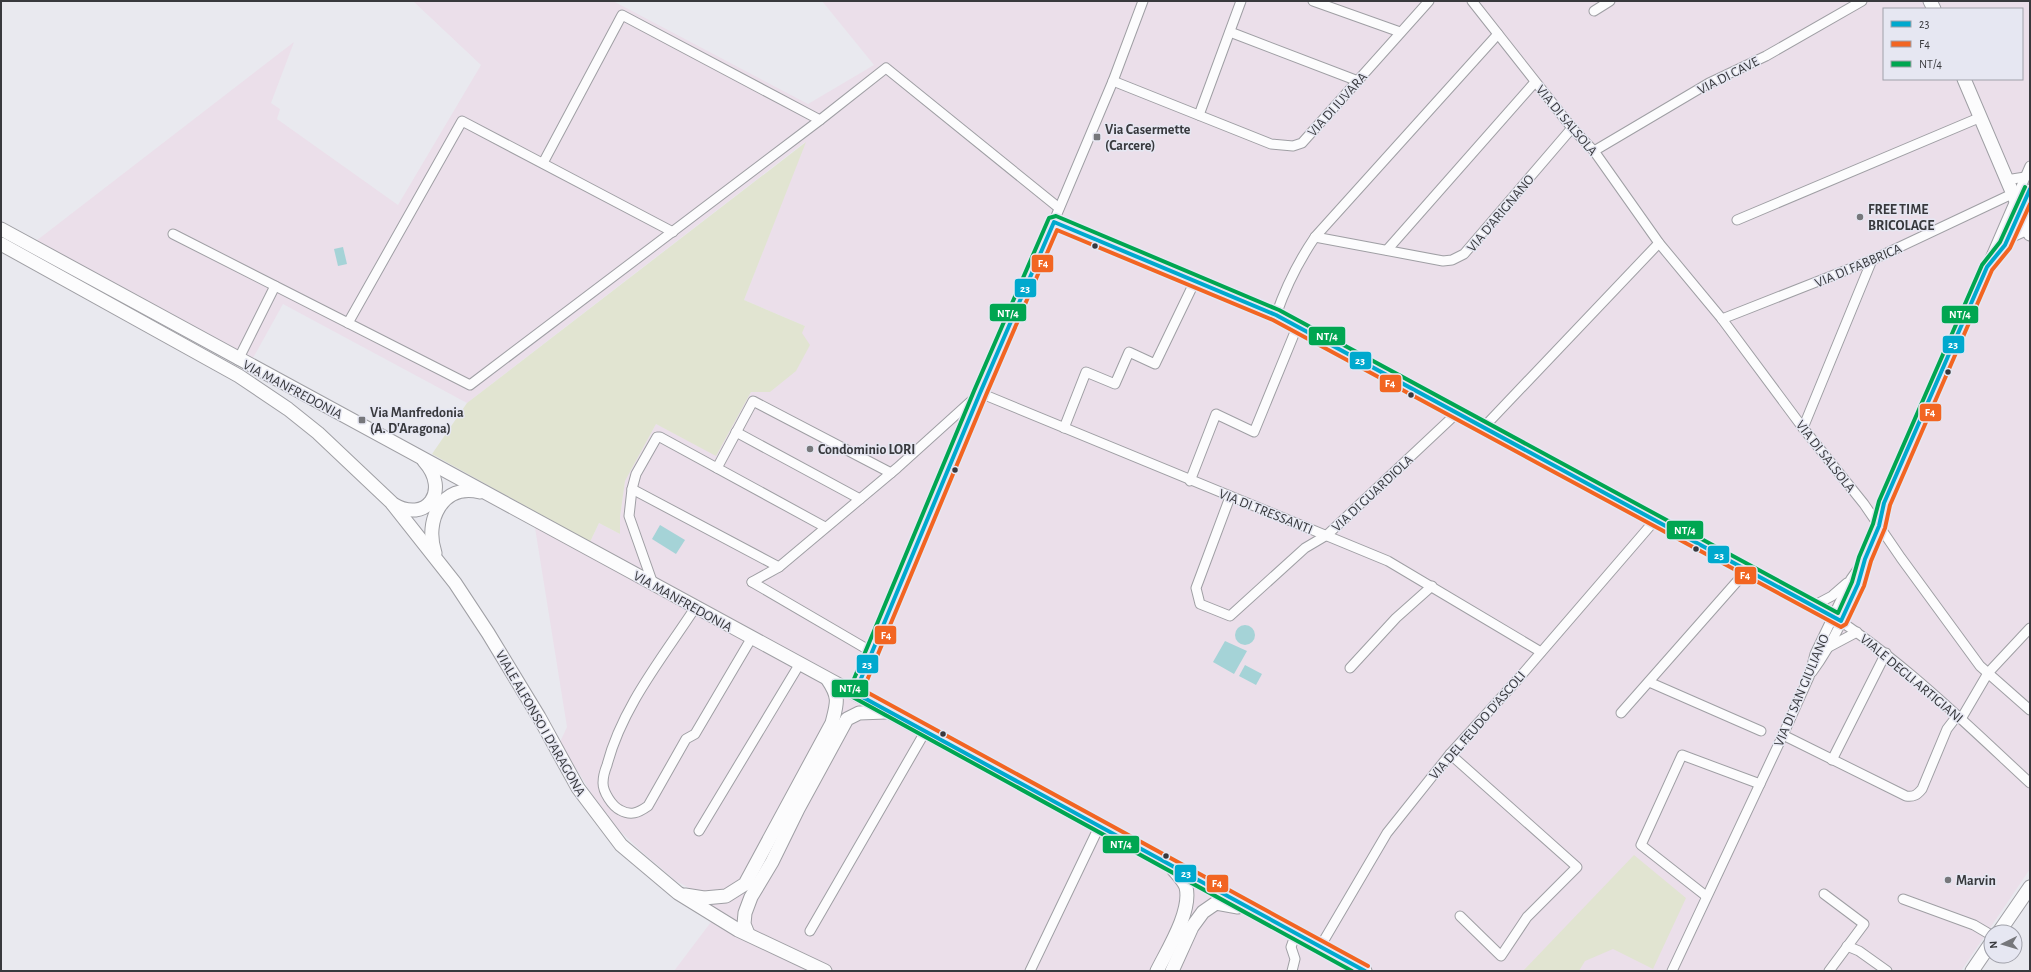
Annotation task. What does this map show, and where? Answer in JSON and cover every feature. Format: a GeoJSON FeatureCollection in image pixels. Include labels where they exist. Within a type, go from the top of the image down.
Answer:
{"type":"FeatureCollection","features":[{"type":"Feature","properties":{"kind":"main road"},"geometry":{"type":"LineString","coordinates":[[1964,80],[2029,232]]}},
{"type":"Feature","properties":{"kind":"main road","name":"VIA MANFREDONIA"},"geometry":{"type":"LineString","coordinates":[[1,229],[238,360],[418,456],[751,639],[855,693],[1365,971]]}},
{"type":"Feature","properties":{"kind":"main road","name":"VIA MANFREDONIA"},"geometry":{"type":"LineString","coordinates":[[1,244],[239,376],[303,421],[391,502]]}},
{"type":"Feature","properties":{"kind":"main road"},"geometry":{"type":"LineString","coordinates":[[391,502],[401,508],[414,510],[425,506],[433,498],[437,488],[436,479],[431,470],[418,456]]}},
{"type":"Feature","properties":{"kind":"main road"},"geometry":{"type":"LineString","coordinates":[[437,559],[432,543],[431,529],[436,514],[444,500],[451,494],[464,491],[487,494]]}},
{"type":"Feature","properties":{"kind":"main road","name":"VIALE ALFONSO I D'ARAGONA"},"geometry":{"type":"LineString","coordinates":[[391,502],[437,559],[488,633],[539,717],[578,788],[621,845],[678,894],[748,934],[825,971]]}},
{"type":"Feature","properties":{"kind":"main road"},"geometry":{"type":"LineString","coordinates":[[678,894],[704,898],[726,896],[745,884],[832,723],[837,701],[837,693],[828,680]]}},
{"type":"Feature","properties":{"kind":"main road"},"geometry":{"type":"LineString","coordinates":[[748,934],[744,924],[745,913],[752,896],[772,862],[798,809],[847,719],[859,712],[888,712]]}},
{"type":"Feature","properties":{"kind":"main road"},"geometry":{"type":"LineString","coordinates":[[1157,971],[1177,930],[1186,905],[1186,886],[1170,865]]}},
{"type":"Feature","properties":{"kind":"main road"},"geometry":{"type":"LineString","coordinates":[[2005,924],[2030,887]]}},
{"type":"Feature","properties":{"kind":"main road"},"geometry":{"type":"LineString","coordinates":[[1172,971],[1192,927],[1203,912],[1216,903],[1251,910]]}},
{"type":"Feature","properties":{"kind":"main road"},"geometry":{"type":"LineString","coordinates":[[1972,971],[1983,955]]}},
{"type":"Feature","properties":{"kind":"street"},"geometry":{"type":"LineString","coordinates":[[855,693],[980,393],[1113,81],[1143,1]]}},
{"type":"Feature","properties":{"kind":"street"},"geometry":{"type":"LineString","coordinates":[[1199,116],[1241,1]]}},
{"type":"Feature","properties":{"kind":"street"},"geometry":{"type":"LineString","coordinates":[[1314,1],[1400,32]]}},
{"type":"Feature","properties":{"kind":"street","name":"VIA DI IUVARA"},"geometry":{"type":"LineString","coordinates":[[1113,81],[1272,144],[1293,146],[1302,143],[1428,1]]}},
{"type":"Feature","properties":{"kind":"street","name":"VIA DI SALSOLA"},"geometry":{"type":"LineString","coordinates":[[1472,1],[1572,128],[1594,151],[1659,243],[1722,319],[1803,428],[1864,504],[1980,666],[2030,710]]}},
{"type":"Feature","properties":{"kind":"street"},"geometry":{"type":"LineString","coordinates":[[1594,10],[1610,1]]}},
{"type":"Feature","properties":{"kind":"street","name":"VIA DI CAVE"},"geometry":{"type":"LineString","coordinates":[[1594,151],[1709,83],[1766,56],[1862,1]]}},
{"type":"Feature","properties":{"kind":"street"},"geometry":{"type":"LineString","coordinates":[[543,164],[622,15],[820,120]]}},
{"type":"Feature","properties":{"kind":"street"},"geometry":{"type":"LineString","coordinates":[[1230,32],[1358,81]]}},
{"type":"Feature","properties":{"kind":"street"},"geometry":{"type":"LineString","coordinates":[[1276,315],[1296,266],[1315,236],[1498,34]]}},
{"type":"Feature","properties":{"kind":"street"},"geometry":{"type":"LineString","coordinates":[[173,234],[470,385],[820,120],[886,68],[1059,208]]}},
{"type":"Feature","properties":{"kind":"street"},"geometry":{"type":"LineString","coordinates":[[1387,250],[1535,82]]}},
{"type":"Feature","properties":{"kind":"street"},"geometry":{"type":"LineString","coordinates":[[1736,220],[1981,116]]}},
{"type":"Feature","properties":{"kind":"street"},"geometry":{"type":"LineString","coordinates":[[348,323],[462,121],[673,232]]}},
{"type":"Feature","properties":{"kind":"street","name":"VIA D'ARIGNANO"},"geometry":{"type":"LineString","coordinates":[[1315,236],[1444,261],[1452,260],[1464,254],[1572,128]]}},
{"type":"Feature","properties":{"kind":"street","name":"VIA DI SAN GIULIANO"},"geometry":{"type":"LineString","coordinates":[[1672,971],[1809,677],[1814,654],[1837,619],[1851,579],[1865,559],[1879,526],[1884,503],[1987,267],[1997,239],[2016,203],[2030,166]]}},
{"type":"Feature","properties":{"kind":"street"},"geometry":{"type":"LineString","coordinates":[[2006,180],[2026,177]]}},
{"type":"Feature","properties":{"kind":"street"},"geometry":{"type":"LineString","coordinates":[[1987,267],[2008,239],[2016,203],[2030,189]]}},
{"type":"Feature","properties":{"kind":"street","name":"VIA DI FABBRICA"},"geometry":{"type":"LineString","coordinates":[[1722,319],[2016,203]]}},
{"type":"Feature","properties":{"kind":"street","name":"VIALE DEGLI ARTIGIANI"},"geometry":{"type":"LineString","coordinates":[[1054,222],[1276,315],[1815,605],[1857,632],[1886,654],[1959,717],[2030,782]]}},
{"type":"Feature","properties":{"kind":"street"},"geometry":{"type":"LineString","coordinates":[[2008,239],[2029,232]]}},
{"type":"Feature","properties":{"kind":"street"},"geometry":{"type":"LineString","coordinates":[[1484,427],[1659,243]]}},
{"type":"Feature","properties":{"kind":"street"},"geometry":{"type":"LineString","coordinates":[[1803,428],[1872,260]]}},
{"type":"Feature","properties":{"kind":"street"},"geometry":{"type":"LineString","coordinates":[[1064,428],[1086,372],[1115,384],[1129,352],[1155,364],[1195,281]]}},
{"type":"Feature","properties":{"kind":"street"},"geometry":{"type":"LineString","coordinates":[[238,360],[275,286]]}},
{"type":"Feature","properties":{"kind":"street"},"geometry":{"type":"LineString","coordinates":[[1190,481],[1216,414],[1254,432],[1297,327]]}},
{"type":"Feature","properties":{"kind":"street"},"geometry":{"type":"LineString","coordinates":[[872,652],[752,582],[779,568],[891,473],[980,393]]}},
{"type":"Feature","properties":{"kind":"street","name":"VIA DI TRESSANTI"},"geometry":{"type":"LineString","coordinates":[[980,393],[1190,481],[1327,535],[1388,561],[1541,652]]}},
{"type":"Feature","properties":{"kind":"street"},"geometry":{"type":"LineString","coordinates":[[717,468],[753,400],[891,473]]}},
{"type":"Feature","properties":{"kind":"street","name":"VIA DI GUARDIOLA"},"geometry":{"type":"LineString","coordinates":[[1230,497],[1196,588],[1200,604],[1230,616],[1305,548],[1327,535],[1458,412]]}},
{"type":"Feature","properties":{"kind":"street"},"geometry":{"type":"LineString","coordinates":[[736,432],[860,499]]}},
{"type":"Feature","properties":{"kind":"street"},"geometry":{"type":"LineString","coordinates":[[653,584],[629,516],[632,489],[636,474],[657,437],[660,436],[826,527]]}},
{"type":"Feature","properties":{"kind":"street"},"geometry":{"type":"LineString","coordinates":[[632,489],[779,568]]}},
{"type":"Feature","properties":{"kind":"street","name":"VIA DEL FEUDO D'ASCOLI"},"geometry":{"type":"LineString","coordinates":[[1320,947],[1384,837],[1450,754],[1656,519]]}},
{"type":"Feature","properties":{"kind":"street"},"geometry":{"type":"LineString","coordinates":[[1809,677],[1822,658],[1837,619],[1858,584],[1865,559]]}},
{"type":"Feature","properties":{"kind":"street"},"geometry":{"type":"LineString","coordinates":[[1621,713],[1748,569]]}},
{"type":"Feature","properties":{"kind":"street"},"geometry":{"type":"LineString","coordinates":[[1815,605],[1832,596],[1851,579]]}},
{"type":"Feature","properties":{"kind":"street"},"geometry":{"type":"LineString","coordinates":[[1350,668],[1396,618],[1432,586]]}},
{"type":"Feature","properties":{"kind":"street"},"geometry":{"type":"LineString","coordinates":[[695,608],[639,694],[620,728],[610,754],[603,781],[603,788],[617,809],[627,814],[638,813],[648,806],[686,739],[695,734],[751,639]]}},
{"type":"Feature","properties":{"kind":"street"},"geometry":{"type":"LineString","coordinates":[[1783,735],[1906,796],[1913,797],[1922,789],[1947,730],[1959,717],[1988,672],[2030,628]]}},
{"type":"Feature","properties":{"kind":"street"},"geometry":{"type":"LineString","coordinates":[[1827,648],[1857,632]]}},
{"type":"Feature","properties":{"kind":"street"},"geometry":{"type":"LineString","coordinates":[[1832,760],[1886,654]]}},
{"type":"Feature","properties":{"kind":"street"},"geometry":{"type":"LineString","coordinates":[[699,831],[799,665]]}},
{"type":"Feature","properties":{"kind":"street"},"geometry":{"type":"LineString","coordinates":[[1649,682],[1761,731]]}},
{"type":"Feature","properties":{"kind":"street"},"geometry":{"type":"LineString","coordinates":[[810,931],[925,732]]}},
{"type":"Feature","properties":{"kind":"street"},"geometry":{"type":"LineString","coordinates":[[1450,754],[1577,867],[1527,917],[1501,956],[1460,916]]}},
{"type":"Feature","properties":{"kind":"street"},"geometry":{"type":"LineString","coordinates":[[1706,896],[1641,845],[1682,755],[1760,784]]}},
{"type":"Feature","properties":{"kind":"street"},"geometry":{"type":"LineString","coordinates":[[1030,971],[1099,827]]}},
{"type":"Feature","properties":{"kind":"street"},"geometry":{"type":"LineString","coordinates":[[1824,894],[1864,924],[1829,971]]}},
{"type":"Feature","properties":{"kind":"street"},"geometry":{"type":"LineString","coordinates":[[1903,899],[1974,925],[1983,930]]}},
{"type":"Feature","properties":{"kind":"street"},"geometry":{"type":"LineString","coordinates":[[1292,971],[1295,959],[1291,947],[1296,933]]}},
{"type":"Feature","properties":{"kind":"street"},"geometry":{"type":"LineString","coordinates":[[1847,946],[1860,951],[1887,971]]}},
{"type":"Feature","properties":{"kind":"shaded area"},"geometry":{"type":"Polygon","coordinates":[[[413,1],[613,1],[808,104],[874,65],[822,1],[2030,1],[2030,869],[1993,924],[1983,924],[1983,938],[1961,971],[674,971],[711,922],[697,892],[676,881],[619,830],[593,796],[560,742],[567,727],[532,509],[590,542],[599,523],[620,534],[620,517],[625,481],[656,424],[716,455],[751,392],[770,392],[805,326],[744,300],[805,142],[467,403],[283,304],[253,358],[36,241],[294,42],[271,103],[280,109],[277,119],[398,205],[481,65],[413,1]]]}},
{"type":"Feature","properties":{"kind":"green space"},"geometry":{"type":"Polygon","coordinates":[[[806,142],[744,300],[805,326],[802,333],[810,345],[796,371],[770,392],[751,392],[716,456],[656,424],[625,481],[620,517],[620,534],[599,523],[590,542],[432,454],[467,403],[806,142]]]}},
{"type":"Feature","properties":{"kind":"green space"},"geometry":{"type":"Polygon","coordinates":[[[1634,855],[1686,898],[1653,969],[1613,949],[1585,961],[1579,971],[1523,971],[1634,855]]]}},
{"type":"Feature","properties":{"kind":"water"},"geometry":{"type":"Polygon","coordinates":[[[343,247],[347,264],[338,266],[334,249],[343,247]]]}},
{"type":"Feature","properties":{"kind":"water"},"geometry":{"type":"Polygon","coordinates":[[[660,525],[685,540],[676,554],[652,539],[660,525]]]}},
{"type":"Feature","properties":{"kind":"water"},"geometry":{"type":"Polygon","coordinates":[[[1245,625],[1252,628],[1255,635],[1252,642],[1245,645],[1238,642],[1235,635],[1238,628],[1245,625]]]}},
{"type":"Feature","properties":{"kind":"water"},"geometry":{"type":"Polygon","coordinates":[[[1225,641],[1247,651],[1234,674],[1213,662],[1225,641]]]}},
{"type":"Feature","properties":{"kind":"water"},"geometry":{"type":"Polygon","coordinates":[[[1245,665],[1262,674],[1256,685],[1239,676],[1245,665]]]}},
{"type":"Feature","properties":{"kind":"transit line","name":"NT/4"},"geometry":{"type":"LineString","coordinates":[[1352,971],[849,695],[849,691],[974,391],[1049,218],[1056,216],[1279,310],[1838,613],[1852,582],[1859,557],[1873,524],[1879,501],[1982,265],[2000,242],[2025,187]]}},
{"type":"Feature","properties":{"kind":"transit line","name":"23"},"geometry":{"type":"LineString","coordinates":[[1365,971],[855,693],[980,393],[1054,222],[1276,315],[1841,621],[1858,584],[1865,559],[1879,526],[1884,503],[1987,267],[2005,245],[2030,189]]}},
{"type":"Feature","properties":{"kind":"transit line","name":"F4"},"geometry":{"type":"LineString","coordinates":[[1368,966],[863,690],[986,395],[1057,230],[1273,320],[1841,627],[1846,624],[1864,586],[1871,561],[1885,528],[1890,505],[1992,270],[2010,248],[2030,204]]}},
{"type":"Feature","properties":{"kind":"place","name":"Via Casermette (Carcere)"},"geometry":{"type":"Point","coordinates":[1097,137]}},
{"type":"Feature","properties":{"kind":"place","name":"FREE TIME BRICOLAGE"},"geometry":{"type":"Point","coordinates":[1860,217]}},
{"type":"Feature","properties":{"kind":"place","name":"Via Manfredonia (A. D'Aragona)"},"geometry":{"type":"Point","coordinates":[362,420]}},
{"type":"Feature","properties":{"kind":"place","name":"Condominio LORI"},"geometry":{"type":"Point","coordinates":[810,449]}},
{"type":"Feature","properties":{"kind":"place","name":"Marvin"},"geometry":{"type":"Point","coordinates":[1948,880]}}]}
